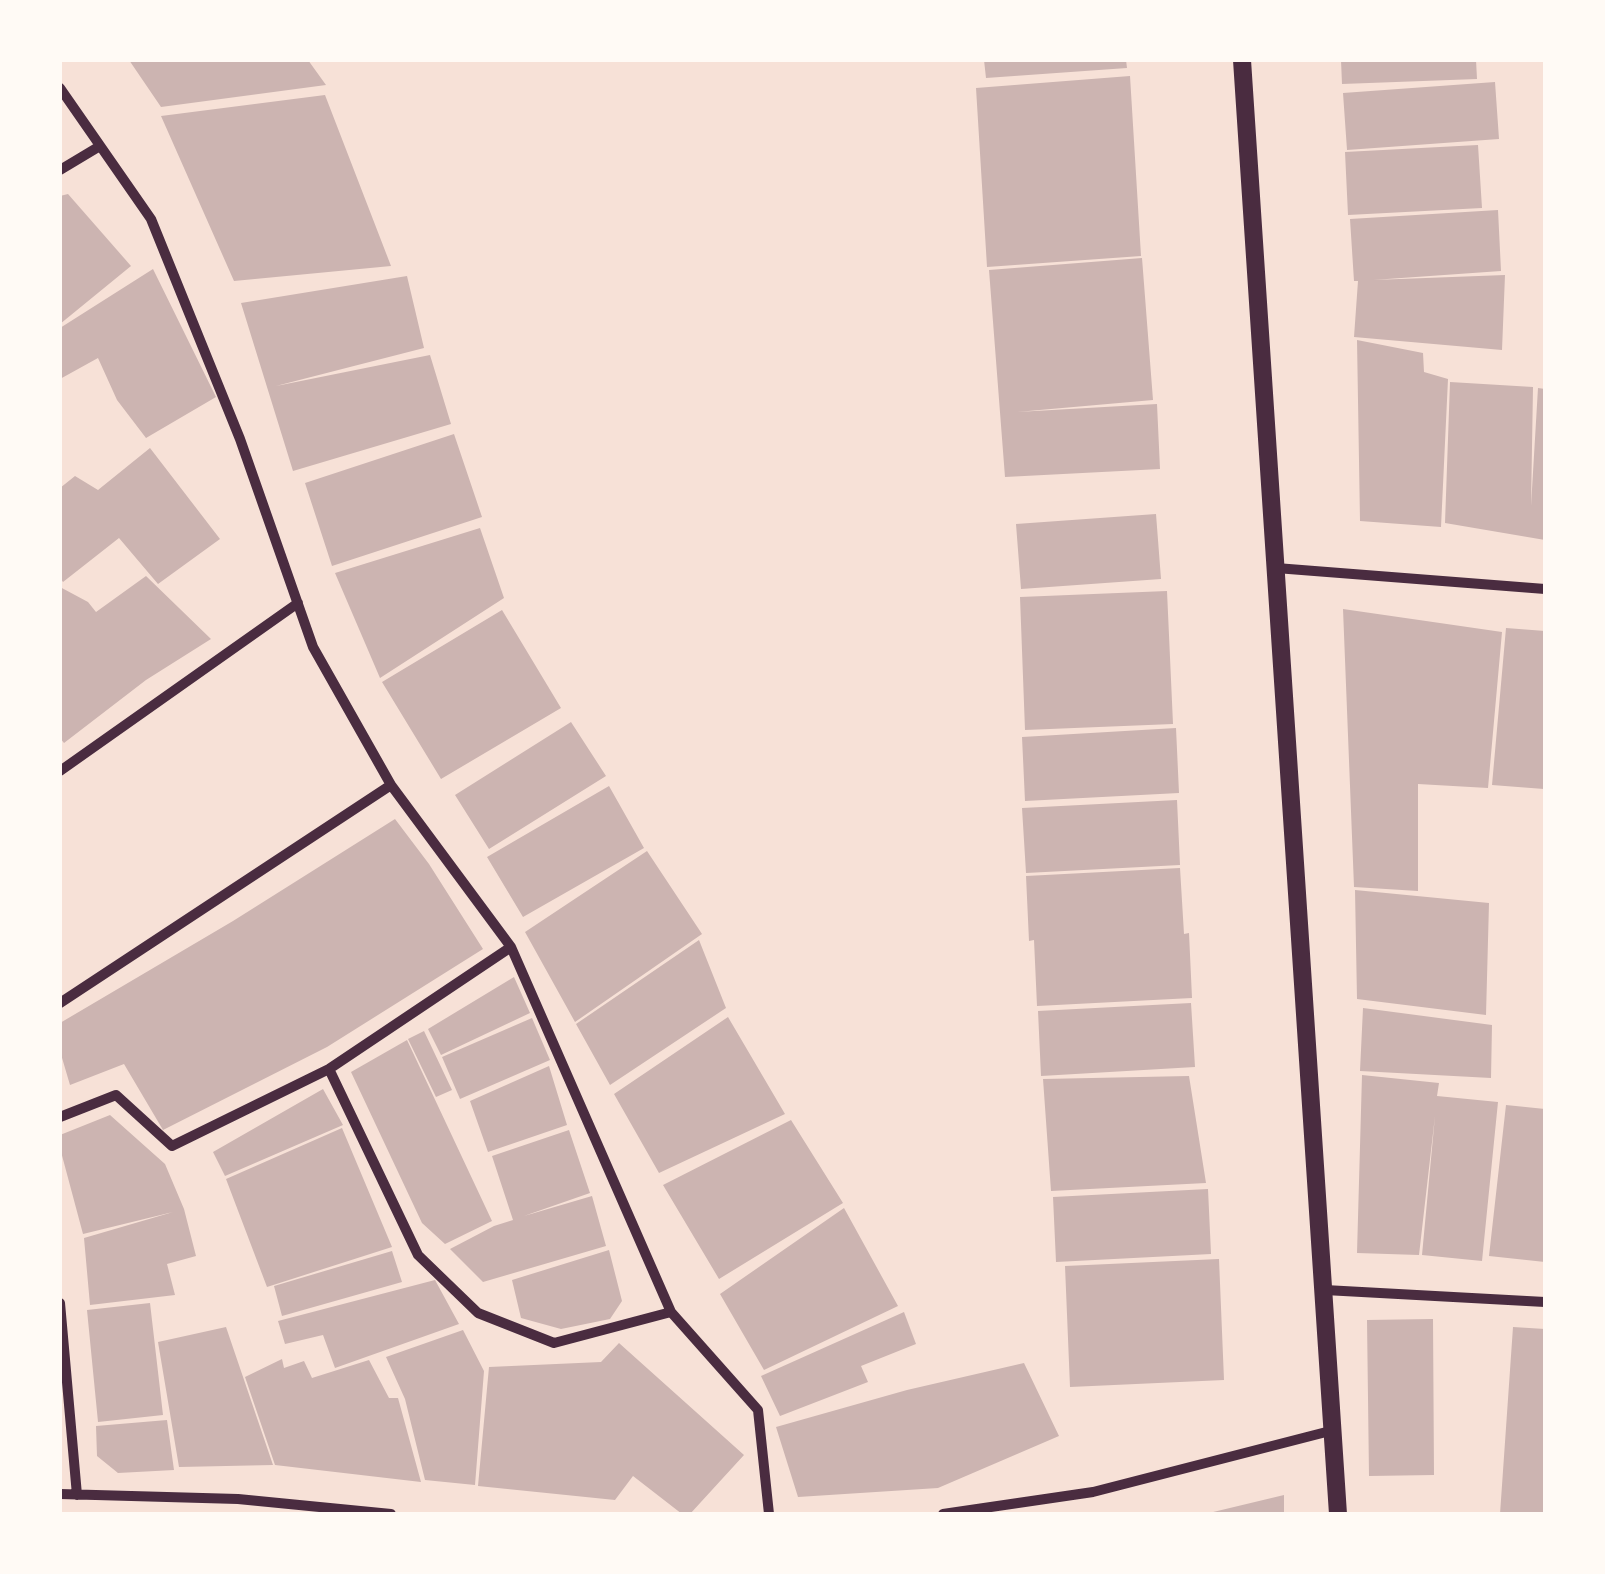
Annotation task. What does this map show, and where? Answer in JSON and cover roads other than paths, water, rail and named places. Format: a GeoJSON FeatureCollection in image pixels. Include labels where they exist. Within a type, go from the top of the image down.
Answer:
{"type":"FeatureCollection","features":[{"type":"Feature","properties":{"kind":"street"},"geometry":{"type":"LineString","coordinates":[[1242,60],[1338,1514]]}},
{"type":"Feature","properties":{"kind":"street"},"geometry":{"type":"LineString","coordinates":[[60,88],[152,218],[240,439],[313,647],[391,785],[511,946],[670,1312],[758,1410],[769,1514]]}},
{"type":"Feature","properties":{"kind":"street"},"geometry":{"type":"LineString","coordinates":[[60,116],[76,112]]}},
{"type":"Feature","properties":{"kind":"street"},"geometry":{"type":"LineString","coordinates":[[60,170],[100,146]]}},
{"type":"Feature","properties":{"kind":"street"},"geometry":{"type":"LineString","coordinates":[[1276,568],[1545,590]]}},
{"type":"Feature","properties":{"kind":"street"},"geometry":{"type":"LineString","coordinates":[[60,771],[298,603]]}},
{"type":"Feature","properties":{"kind":"street"},"geometry":{"type":"LineString","coordinates":[[60,1004],[391,785]]}},
{"type":"Feature","properties":{"kind":"street"},"geometry":{"type":"LineString","coordinates":[[60,1117],[116,1095],[172,1146],[330,1069],[511,946]]}},
{"type":"Feature","properties":{"kind":"street"},"geometry":{"type":"LineString","coordinates":[[330,1069],[418,1255],[478,1313],[554,1344],[670,1312]]}},
{"type":"Feature","properties":{"kind":"street"},"geometry":{"type":"LineString","coordinates":[[1325,1290],[1545,1302]]}},
{"type":"Feature","properties":{"kind":"street"},"geometry":{"type":"LineString","coordinates":[[60,1303],[77,1494]]}},
{"type":"Feature","properties":{"kind":"street"},"geometry":{"type":"LineString","coordinates":[[943,1514],[1092,1492],[1335,1430]]}},
{"type":"Feature","properties":{"kind":"street"},"geometry":{"type":"LineString","coordinates":[[60,1494],[238,1499],[390,1514]]}}]}
